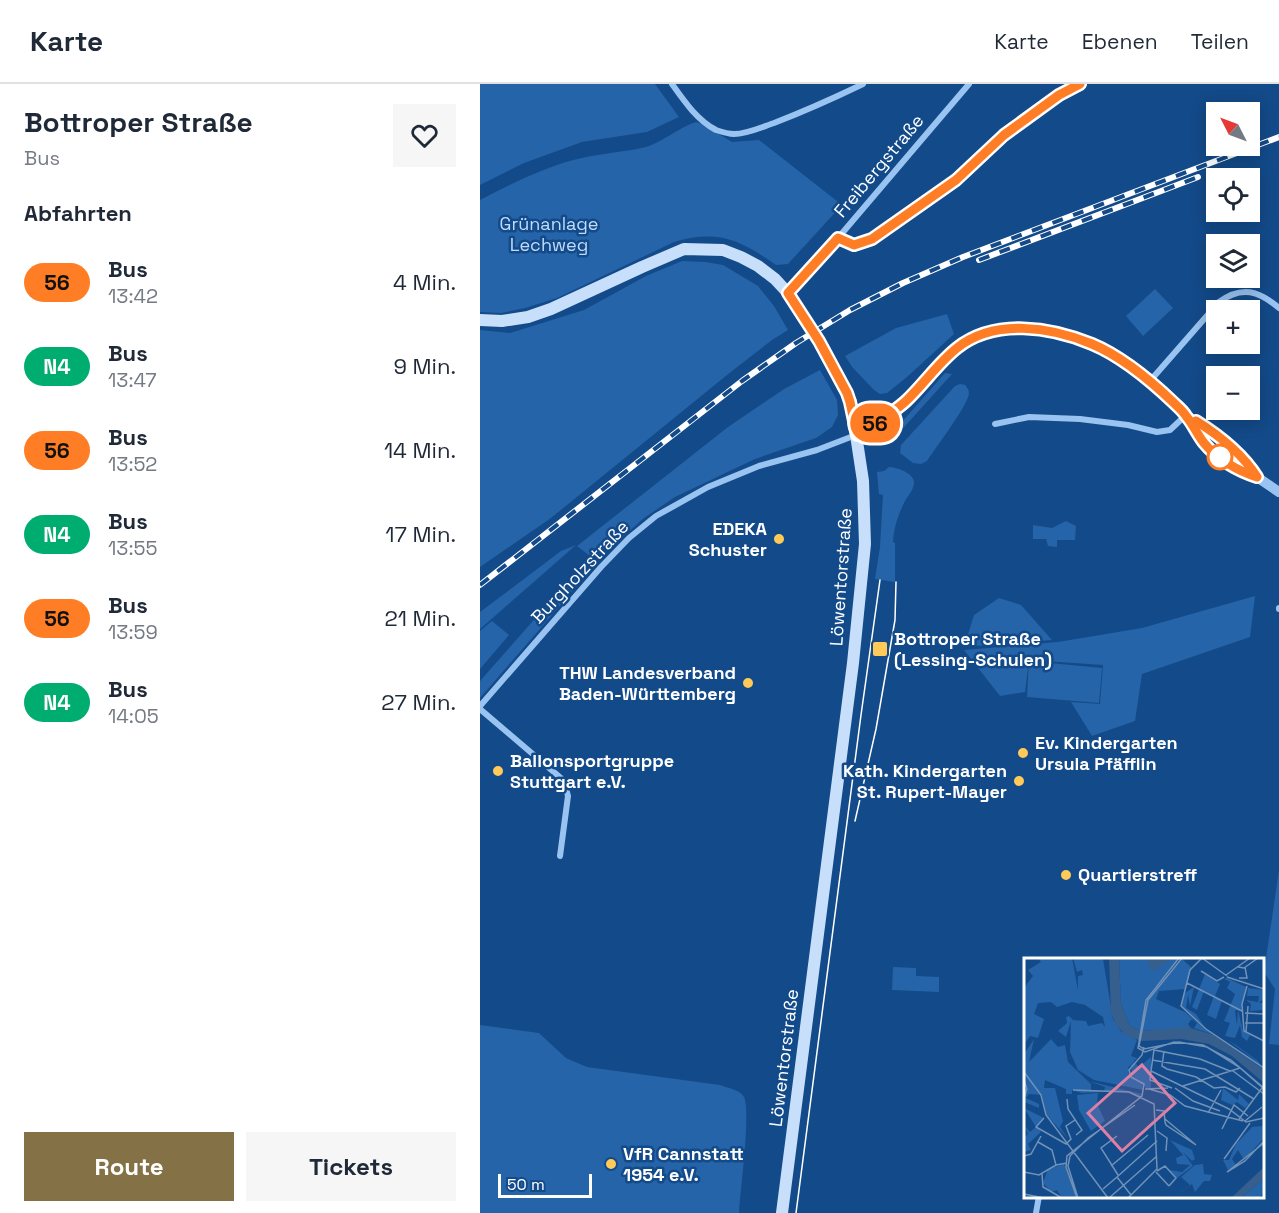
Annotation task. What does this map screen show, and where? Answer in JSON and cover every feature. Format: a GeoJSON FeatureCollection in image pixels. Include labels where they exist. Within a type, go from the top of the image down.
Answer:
{"type":"FeatureCollection","features":[{"type":"Feature","properties":{"kind":"main road","name":"Löwentorstraße"},"geometry":{"type":"LineString","coordinates":[[480,320],[502,321],[551,309],[684,249],[723,250],[741,257],[769,274],[788,293],[819,341],[847,393],[857,435],[863,482],[865,544],[853,663],[782,1213]]}},
{"type":"Feature","properties":{"kind":"street"},"geometry":{"type":"LineString","coordinates":[[672,84],[689,107],[705,122],[716,130],[736,134],[758,129],[812,109],[863,84]]}},
{"type":"Feature","properties":{"kind":"street","name":"Freibergstraße"},"geometry":{"type":"LineString","coordinates":[[788,293],[969,84]]}},
{"type":"Feature","properties":{"kind":"street"},"geometry":{"type":"LineString","coordinates":[[838,238],[854,245],[872,239],[956,180],[1004,135],[1059,95],[1080,84]]}},
{"type":"Feature","properties":{"kind":"street"},"geometry":{"type":"LineString","coordinates":[[1150,381],[1219,302],[1227,296],[1243,291],[1255,292],[1279,308]]}},
{"type":"Feature","properties":{"kind":"street"},"geometry":{"type":"LineString","coordinates":[[857,435],[905,402],[956,348],[977,336],[998,329],[1031,328],[1065,335],[1092,344],[1132,367],[1186,415],[1208,448],[1241,472],[1257,477],[1279,492]]}},
{"type":"Feature","properties":{"kind":"street"},"geometry":{"type":"LineString","coordinates":[[995,424],[1029,417],[1080,419],[1128,425],[1157,432],[1170,430],[1186,415]]}},
{"type":"Feature","properties":{"kind":"street","name":"Burgholzstraße"},"geometry":{"type":"LineString","coordinates":[[560,856],[568,796],[562,779],[480,708],[601,567],[629,538],[656,516],[708,487],[759,466],[817,450],[857,435]]}},
{"type":"Feature","properties":{"kind":"street"},"geometry":{"type":"LineString","coordinates":[[1036,1213],[1039,1198]]}},
{"type":"Feature","properties":{"kind":"green space"},"geometry":{"type":"Polygon","coordinates":[[[480,84],[655,84],[679,117],[647,132],[582,142],[524,163],[480,185],[480,84]]]}},
{"type":"Feature","properties":{"kind":"green space","name":"Grünanlage Lechweg"},"geometry":{"type":"Polygon","coordinates":[[[696,122],[732,142],[759,140],[842,205],[788,264],[776,265],[740,243],[728,239],[690,238],[674,242],[557,298],[501,313],[480,312],[480,200],[543,170],[590,156],[646,147],[696,122]]]}},
{"type":"Feature","properties":{"kind":"green space"},"geometry":{"type":"Polygon","coordinates":[[[682,261],[723,265],[758,286],[774,306],[788,330],[727,375],[551,518],[480,567],[480,330],[510,333],[584,310],[646,276],[682,261]]]}},
{"type":"Feature","properties":{"kind":"green space"},"geometry":{"type":"Polygon","coordinates":[[[1155,289],[1173,308],[1143,336],[1126,316],[1155,289]]]}},
{"type":"Feature","properties":{"kind":"green space"},"geometry":{"type":"Polygon","coordinates":[[[947,314],[954,334],[887,393],[880,394],[874,390],[845,356],[896,328],[947,314]]]}},
{"type":"Feature","properties":{"kind":"green space"},"geometry":{"type":"Polygon","coordinates":[[[820,370],[837,400],[838,415],[832,427],[816,438],[755,459],[675,497],[644,518],[597,560],[598,562],[480,698],[480,681],[590,556],[577,546],[728,427],[784,389],[820,370]]]}},
{"type":"Feature","properties":{"kind":"green space"},"geometry":{"type":"Polygon","coordinates":[[[945,373],[952,374],[897,435],[893,435],[893,432],[945,373]]]}},
{"type":"Feature","properties":{"kind":"green space"},"geometry":{"type":"Polygon","coordinates":[[[965,385],[968,390],[967,400],[927,461],[921,464],[913,463],[900,453],[901,445],[955,386],[965,385]]]}},
{"type":"Feature","properties":{"kind":"green space"},"geometry":{"type":"Polygon","coordinates":[[[889,467],[905,472],[914,480],[913,488],[900,511],[894,531],[895,582],[875,579],[880,547],[883,495],[879,494],[877,472],[889,467]]]}},
{"type":"Feature","properties":{"kind":"green space"},"geometry":{"type":"Polygon","coordinates":[[[1066,521],[1076,526],[1075,540],[1057,540],[1057,547],[1048,546],[1046,539],[1033,539],[1033,525],[1052,528],[1066,521]]]}},
{"type":"Feature","properties":{"kind":"green space"},"geometry":{"type":"Polygon","coordinates":[[[576,545],[480,629],[480,612],[561,551],[576,545]]]}},
{"type":"Feature","properties":{"kind":"green space"},"geometry":{"type":"Polygon","coordinates":[[[1255,596],[1250,637],[1142,674],[1135,721],[1092,736],[1071,702],[1100,704],[1103,665],[1029,660],[1025,692],[1000,696],[964,650],[1058,642],[1142,628],[1255,596]]]}},
{"type":"Feature","properties":{"kind":"green space"},"geometry":{"type":"Polygon","coordinates":[[[999,598],[1021,605],[1052,640],[964,647],[974,615],[999,598]]]}},
{"type":"Feature","properties":{"kind":"green space"},"geometry":{"type":"Polygon","coordinates":[[[492,621],[509,635],[480,669],[480,631],[492,621]]]}},
{"type":"Feature","properties":{"kind":"green space"},"geometry":{"type":"Polygon","coordinates":[[[1029,661],[1102,668],[1099,703],[1027,697],[1029,661]]]}},
{"type":"Feature","properties":{"kind":"green space"},"geometry":{"type":"Polygon","coordinates":[[[1279,870],[1279,1045],[1269,1044],[1275,989],[1264,972],[1279,870]]]}},
{"type":"Feature","properties":{"kind":"green space"},"geometry":{"type":"Polygon","coordinates":[[[893,967],[916,968],[916,976],[939,977],[939,992],[892,990],[893,967]]]}},
{"type":"Feature","properties":{"kind":"green space","name":"VfR Cannstatt 1954 e.V."},"geometry":{"type":"Polygon","coordinates":[[[480,1025],[539,1033],[566,1058],[587,1067],[720,1085],[740,1093],[746,1105],[746,1118],[739,1213],[480,1213],[480,1025]]]}},
{"type":"Feature","properties":{"kind":"tram line"},"geometry":{"type":"LineString","coordinates":[[796,1213],[880,580]]}},
{"type":"Feature","properties":{"kind":"tram line"},"geometry":{"type":"LineString","coordinates":[[855,821],[876,729],[895,620],[896,582]]}},
{"type":"Feature","properties":{"kind":"railway"},"geometry":{"type":"LineString","coordinates":[[480,585],[742,381],[796,343],[850,310],[903,283],[963,257],[1279,137]]}},
{"type":"Feature","properties":{"kind":"railway"},"geometry":{"type":"LineString","coordinates":[[979,260],[1198,177]]}},
{"type":"Feature","properties":{"kind":"bus line","name":"56"},"geometry":{"type":"LineString","coordinates":[[1080,84],[1059,95],[1004,135],[956,180],[872,239],[854,245],[838,238],[788,293],[819,341],[847,393],[857,435],[905,402],[956,348],[977,336],[998,329],[1031,328],[1065,335],[1092,344],[1115,356],[1150,381],[1173,402],[1186,415],[1208,448],[1241,472],[1257,477],[1249,463],[1230,445],[1196,421]]}},
{"type":"Feature","properties":{"kind":"place","name":"EDEKA Schuster"},"geometry":{"type":"Point","coordinates":[779,539]}},
{"type":"Feature","properties":{"kind":"place","name":"Bottroper Straße (Lessing-Schulen)"},"geometry":{"type":"Point","coordinates":[880,649]}},
{"type":"Feature","properties":{"kind":"place","name":"THW Landesverband Baden-Württemberg"},"geometry":{"type":"Point","coordinates":[748,683]}},
{"type":"Feature","properties":{"kind":"place","name":"Ev. Kindergarten Ursula Pfäfflin"},"geometry":{"type":"Point","coordinates":[1023,753]}},
{"type":"Feature","properties":{"kind":"place","name":"Ballonsportgruppe Stuttgart e.V."},"geometry":{"type":"Point","coordinates":[498,771]}},
{"type":"Feature","properties":{"kind":"place","name":"Kath. Kindergarten St. Rupert-Mayer"},"geometry":{"type":"Point","coordinates":[1019,781]}},
{"type":"Feature","properties":{"kind":"place","name":"Quartierstreff"},"geometry":{"type":"Point","coordinates":[1066,875]}},
{"type":"Feature","properties":{"kind":"place","name":"VfR Cannstatt 1954 e.V."},"geometry":{"type":"Point","coordinates":[611,1164]}}]}
